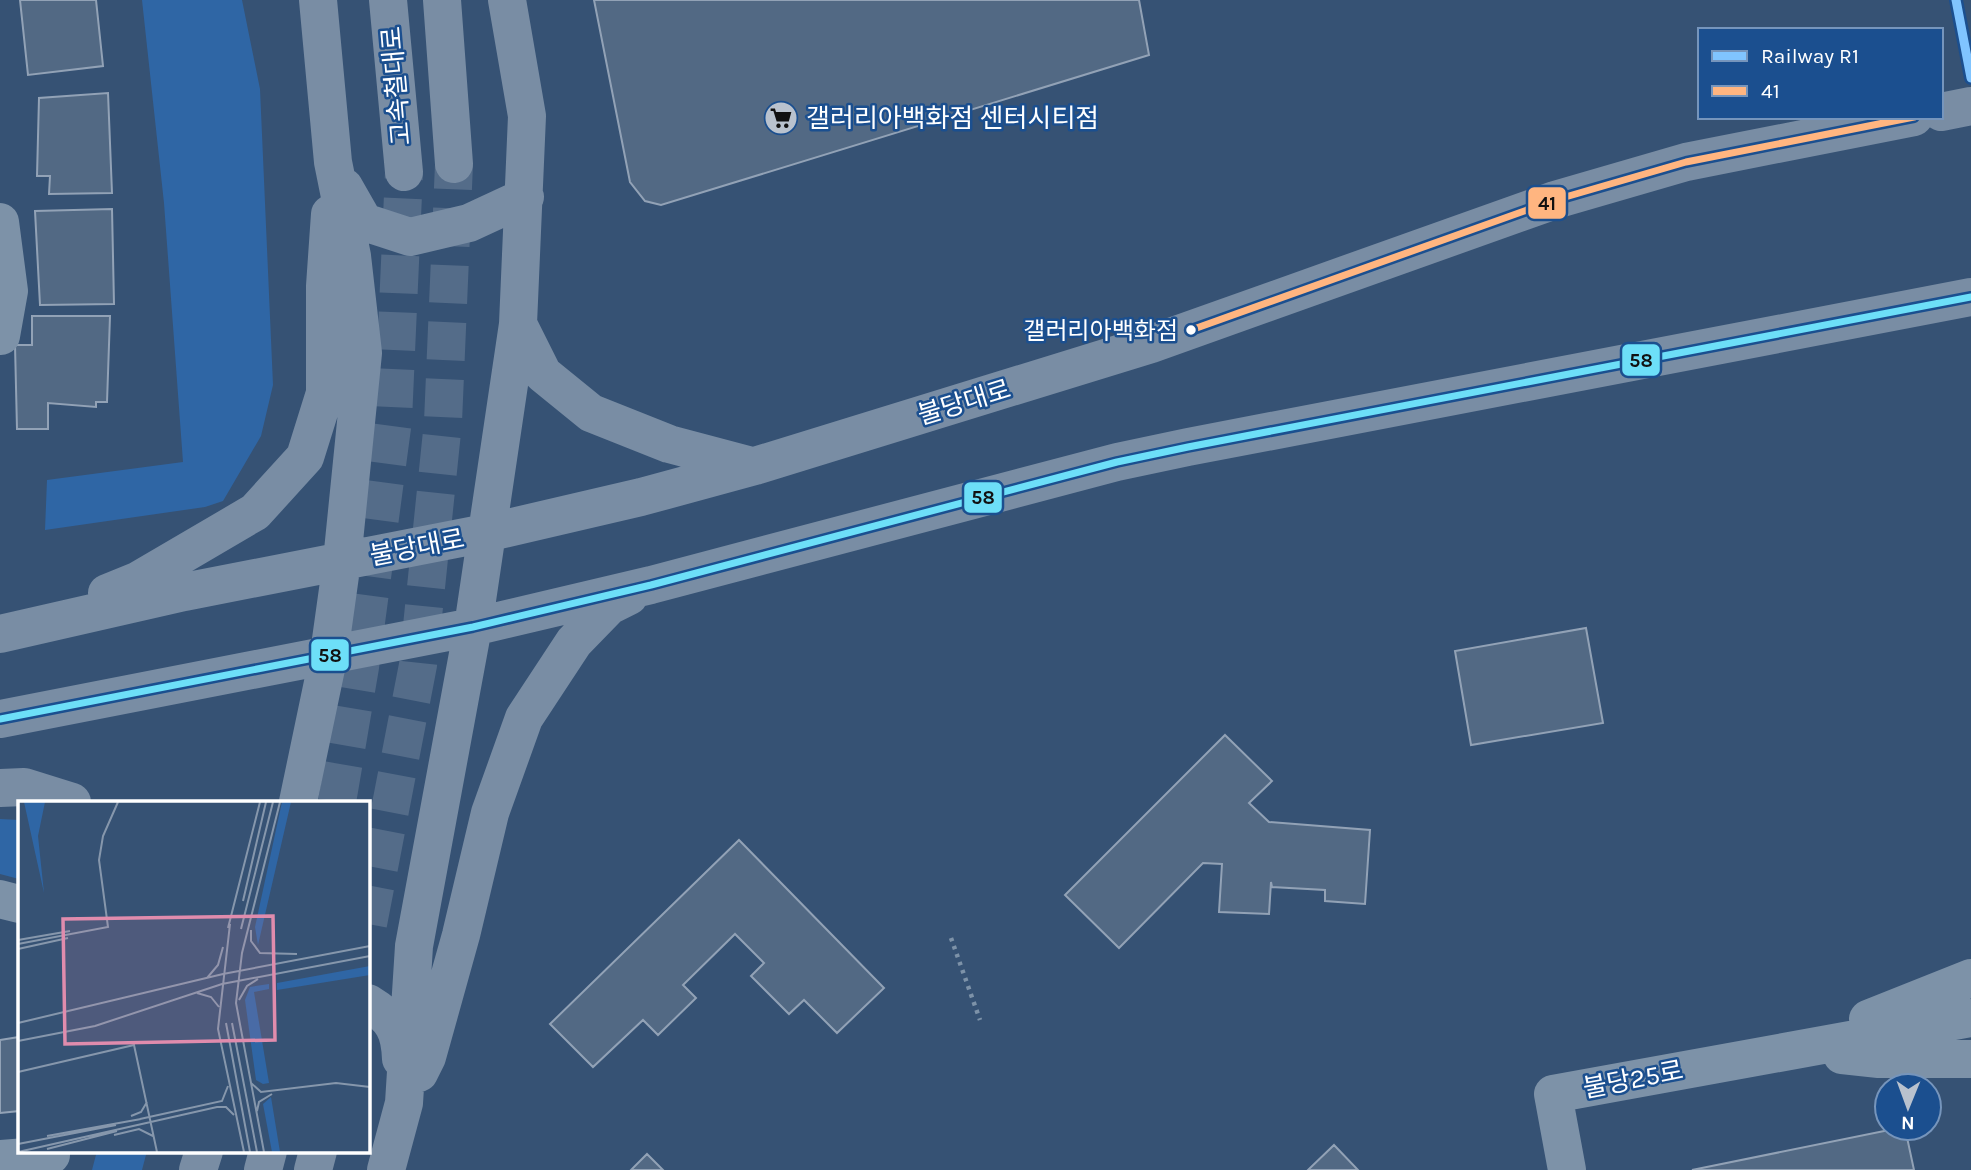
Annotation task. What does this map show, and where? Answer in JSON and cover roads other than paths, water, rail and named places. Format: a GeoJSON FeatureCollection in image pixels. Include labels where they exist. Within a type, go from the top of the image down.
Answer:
{"type":"FeatureCollection","features":[{"type":"Feature","properties":{"kind":"main road"},"geometry":{"type":"LineString","coordinates":[[298,801],[329,654],[342,561],[363,353],[352,256],[333,162],[318,0]]}},
{"type":"Feature","properties":{"kind":"main road","name":"고속철대로"},"geometry":{"type":"LineString","coordinates":[[388,0],[404,172]]}},
{"type":"Feature","properties":{"kind":"main road","name":"고속철대로"},"geometry":{"type":"LineString","coordinates":[[442,0],[454,164]]}},
{"type":"Feature","properties":{"kind":"main road"},"geometry":{"type":"LineString","coordinates":[[386,1170],[404,1103],[414,946],[473,627],[518,324],[527,116],[508,0]]}},
{"type":"Feature","properties":{"kind":"main road"},"geometry":{"type":"LineString","coordinates":[[1943,112],[1971,106]]}},
{"type":"Feature","properties":{"kind":"main road","name":"불당대로"},"geometry":{"type":"LineString","coordinates":[[0,634],[184,592],[486,533],[640,497],[754,466],[1151,344],[1555,201],[1686,162],[1904,119]]}},
{"type":"Feature","properties":{"kind":"main road"},"geometry":{"type":"LineString","coordinates":[[333,162],[350,202],[364,222],[410,237],[469,223],[525,197]]}},
{"type":"Feature","properties":{"kind":"main road"},"geometry":{"type":"LineString","coordinates":[[0,634],[139,580],[255,512],[305,457],[325,393],[325,286],[333,162]]}},
{"type":"Feature","properties":{"kind":"main road"},"geometry":{"type":"LineString","coordinates":[[0,719],[473,627],[652,585],[1164,452],[1971,297]]}},
{"type":"Feature","properties":{"kind":"main road"},"geometry":{"type":"LineString","coordinates":[[518,324],[543,374],[591,413],[669,443],[754,466]]}},
{"type":"Feature","properties":{"kind":"main road"},"geometry":{"type":"LineString","coordinates":[[404,1103],[427,1057],[461,935],[490,813],[524,718],[574,642],[608,606],[652,585]]}},
{"type":"Feature","properties":{"kind":"main road"},"geometry":{"type":"LineString","coordinates":[[0,788],[24,787],[66,801]]}},
{"type":"Feature","properties":{"kind":"main road"},"geometry":{"type":"LineString","coordinates":[[369,1004],[387,1014],[400,1039],[404,1103]]}},
{"type":"Feature","properties":{"kind":"main road"},"geometry":{"type":"LineString","coordinates":[[198,1170],[204,1152]]}},
{"type":"Feature","properties":{"kind":"main road"},"geometry":{"type":"LineString","coordinates":[[263,1170],[268,1152]]}},
{"type":"Feature","properties":{"kind":"main road"},"geometry":{"type":"LineString","coordinates":[[313,1170],[318,1152]]}},
{"type":"Feature","properties":{"kind":"street"},"geometry":{"type":"LineString","coordinates":[[0,222],[5,292],[1,336]]}},
{"type":"Feature","properties":{"kind":"street"},"geometry":{"type":"LineString","coordinates":[[0,899],[18,904]]}},
{"type":"Feature","properties":{"kind":"street"},"geometry":{"type":"LineString","coordinates":[[1788,1049],[1971,978]]}},
{"type":"Feature","properties":{"kind":"street"},"geometry":{"type":"LineString","coordinates":[[1788,1049],[1971,1018]]}},
{"type":"Feature","properties":{"kind":"street"},"geometry":{"type":"LineString","coordinates":[[1788,1049],[1879,1059],[1971,1059]]}},
{"type":"Feature","properties":{"kind":"street","name":"불당25로"},"geometry":{"type":"LineString","coordinates":[[1567,1170],[1553,1094],[1788,1049]]}},
{"type":"Feature","properties":{"kind":"street"},"geometry":{"type":"LineString","coordinates":[[0,1159],[51,1158]]}},
{"type":"Feature","properties":{"kind":"tunnel"},"geometry":{"type":"LineString","coordinates":[[369,919],[418,665],[443,422],[454,164]]}},
{"type":"Feature","properties":{"kind":"tunnel"},"geometry":{"type":"LineString","coordinates":[[337,801],[360,667],[393,420],[404,172]]}},
{"type":"Feature","properties":{"kind":"rail line","name":"R1"},"geometry":{"type":"LineString","coordinates":[[1956,0],[1971,78]]}},
{"type":"Feature","properties":{"kind":"place","name":"갤러리아백화점 센터시티점"},"geometry":{"type":"Point","coordinates":[781,118]}},
{"type":"Feature","properties":{"kind":"place","name":"갤러리아백화점"},"geometry":{"type":"Point","coordinates":[1191,330]}}]}
